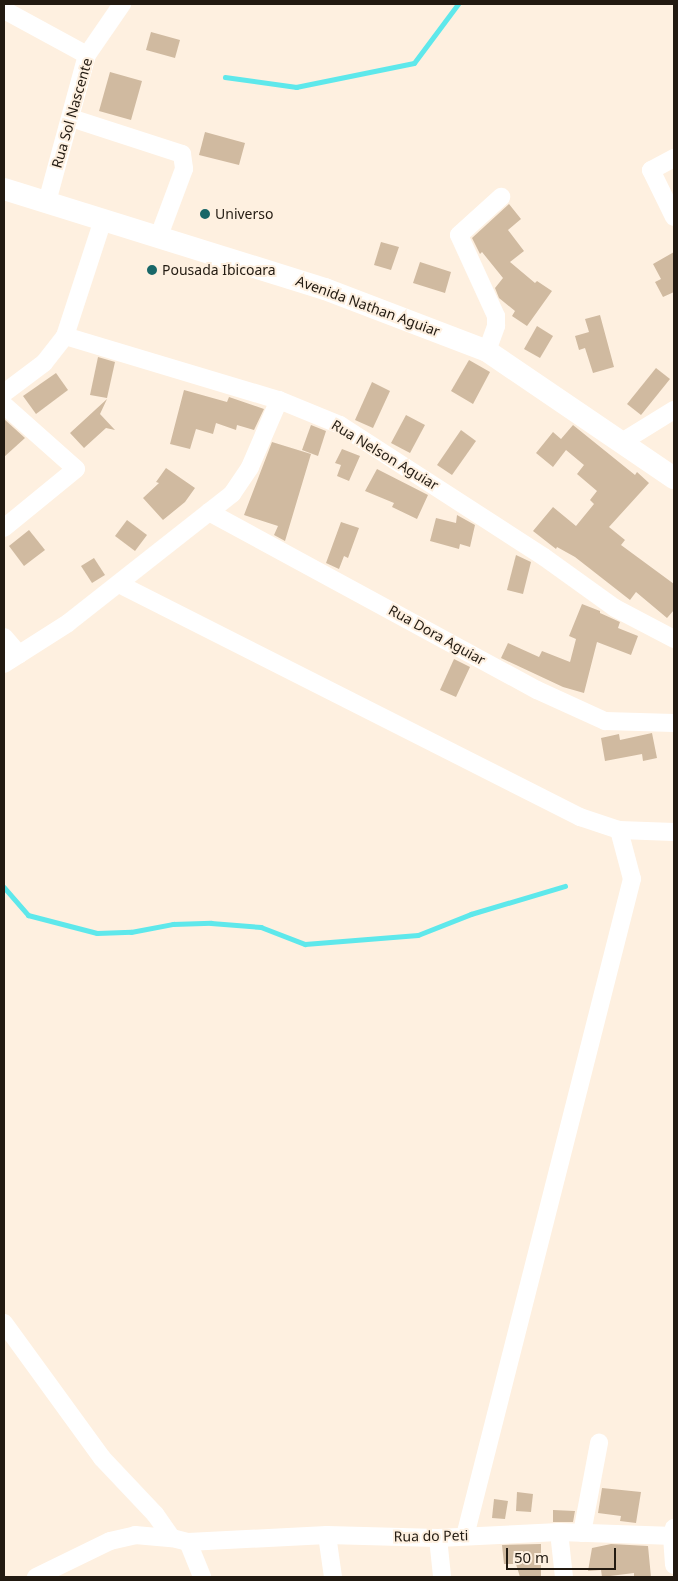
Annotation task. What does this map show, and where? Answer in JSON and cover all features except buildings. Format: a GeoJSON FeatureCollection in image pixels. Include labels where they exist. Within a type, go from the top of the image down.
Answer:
{"type":"FeatureCollection","features":[{"type":"Feature","properties":{"kind":"main road","name":"Avenida Nathan Aguiar"},"geometry":{"type":"LineString","coordinates":[[4,189],[325,289],[486,351],[674,478]]}},
{"type":"Feature","properties":{"kind":"street","name":"Rua Sol Nascente"},"geometry":{"type":"LineString","coordinates":[[47,202],[87,55],[122,4]]}},
{"type":"Feature","properties":{"kind":"street"},"geometry":{"type":"LineString","coordinates":[[6,14],[87,55]]}},
{"type":"Feature","properties":{"kind":"street"},"geometry":{"type":"LineString","coordinates":[[71,118],[182,154],[184,169],[158,236]]}},
{"type":"Feature","properties":{"kind":"street"},"geometry":{"type":"LineString","coordinates":[[674,158],[651,170],[674,217]]}},
{"type":"Feature","properties":{"kind":"street"},"geometry":{"type":"LineString","coordinates":[[486,351],[497,322],[459,236],[501,198]]}},
{"type":"Feature","properties":{"kind":"street"},"geometry":{"type":"LineString","coordinates":[[4,393],[44,363],[65,336],[103,220]]}},
{"type":"Feature","properties":{"kind":"street","name":"Rua Nelson Aguiar"},"geometry":{"type":"LineString","coordinates":[[65,336],[279,400],[340,425],[544,557],[615,608],[674,640]]}},
{"type":"Feature","properties":{"kind":"street"},"geometry":{"type":"LineString","coordinates":[[4,664],[120,584],[183,529],[232,494],[250,467],[279,400]]}},
{"type":"Feature","properties":{"kind":"street"},"geometry":{"type":"LineString","coordinates":[[4,405],[76,469],[4,528]]}},
{"type":"Feature","properties":{"kind":"street"},"geometry":{"type":"LineString","coordinates":[[622,442],[674,410]]}},
{"type":"Feature","properties":{"kind":"street","name":"Rua Dora Aguiar"},"geometry":{"type":"LineString","coordinates":[[209,512],[537,690],[605,722],[674,723]]}},
{"type":"Feature","properties":{"kind":"street"},"geometry":{"type":"LineString","coordinates":[[120,584],[580,817],[619,830],[674,832]]}},
{"type":"Feature","properties":{"kind":"street"},"geometry":{"type":"LineString","coordinates":[[4,636],[19,654]]}},
{"type":"Feature","properties":{"kind":"street"},"geometry":{"type":"LineString","coordinates":[[465,1536],[632,879],[619,830]]}},
{"type":"Feature","properties":{"kind":"street"},"geometry":{"type":"LineString","coordinates":[[4,1323],[102,1458],[180,1540],[202,1577]]}},
{"type":"Feature","properties":{"kind":"street"},"geometry":{"type":"LineString","coordinates":[[582,1533],[599,1443]]}},
{"type":"Feature","properties":{"kind":"street"},"geometry":{"type":"LineString","coordinates":[[559,1532],[564,1577]]}},
{"type":"Feature","properties":{"kind":"street","name":"Rua do Peti"},"geometry":{"type":"LineString","coordinates":[[36,1577],[110,1541],[135,1536],[180,1540],[327,1535],[438,1538],[559,1532],[673,1533]]}},
{"type":"Feature","properties":{"kind":"street"},"geometry":{"type":"LineString","coordinates":[[673,1533],[674,1565]]}},
{"type":"Feature","properties":{"kind":"street"},"geometry":{"type":"LineString","coordinates":[[327,1535],[333,1577]]}},
{"type":"Feature","properties":{"kind":"street"},"geometry":{"type":"LineString","coordinates":[[438,1538],[442,1577]]}},
{"type":"Feature","properties":{"kind":"waterway"},"geometry":{"type":"LineString","coordinates":[[225,77],[296,87],[414,63],[458,4]]}},
{"type":"Feature","properties":{"kind":"waterway"},"geometry":{"type":"LineString","coordinates":[[4,887],[28,915],[97,933],[131,932],[173,924],[211,923],[261,927],[305,944],[418,935],[471,914],[565,886]]}},
{"type":"Feature","properties":{"kind":"place","name":"Universo"},"geometry":{"type":"Point","coordinates":[205,214]}},
{"type":"Feature","properties":{"kind":"place","name":"Pousada Ibicoara"},"geometry":{"type":"Point","coordinates":[152,270]}}]}
